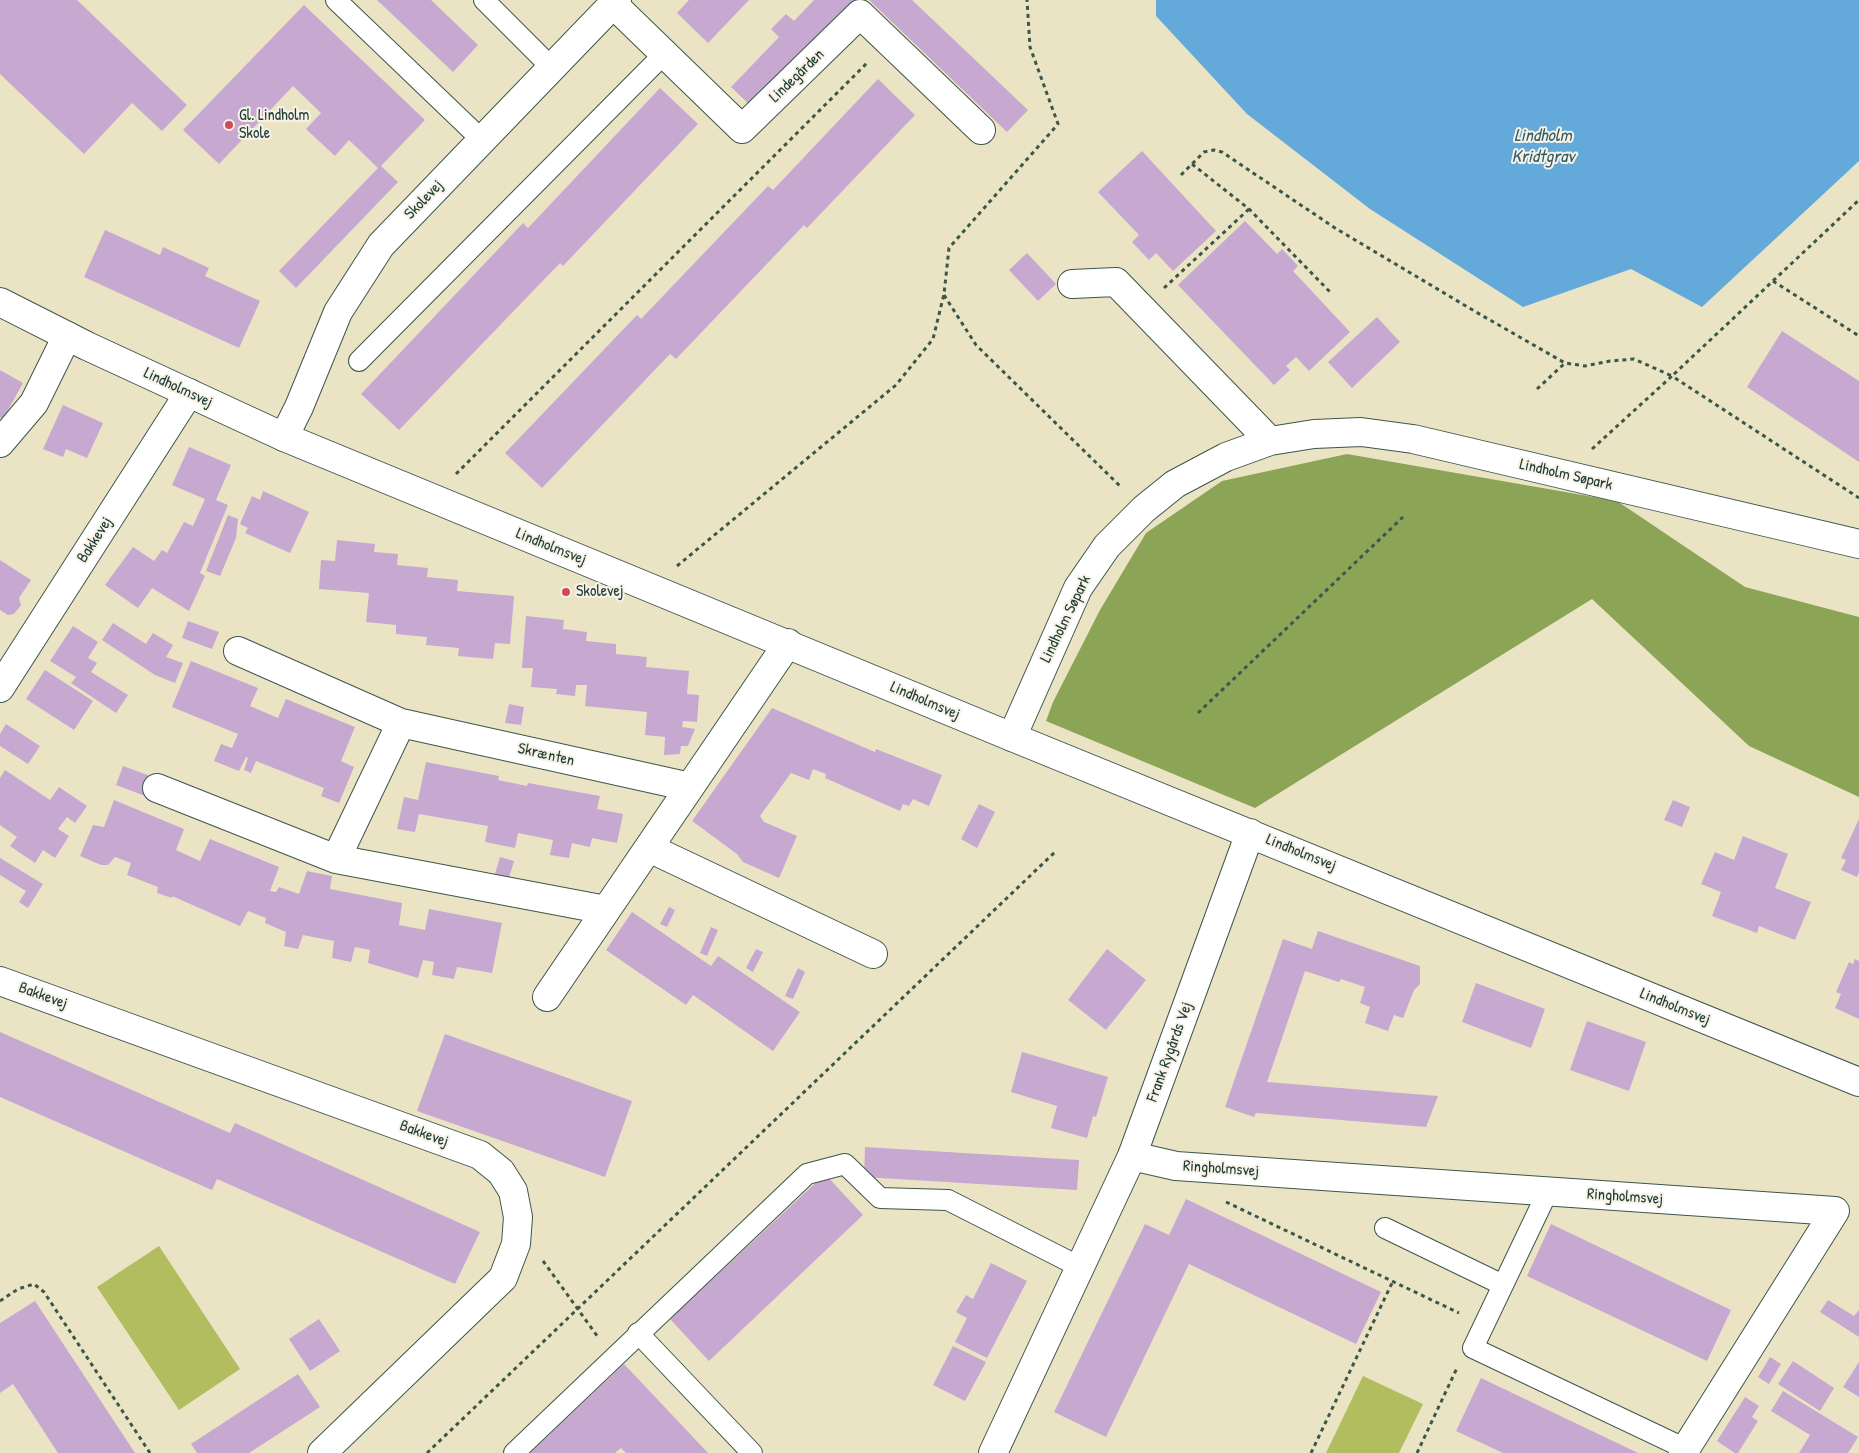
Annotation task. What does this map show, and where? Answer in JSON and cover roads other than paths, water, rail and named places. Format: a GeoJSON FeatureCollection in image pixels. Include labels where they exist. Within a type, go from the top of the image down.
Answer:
{"type":"FeatureCollection","features":[{"type":"Feature","properties":{"kind":"street","name":"Skolevej"},"geometry":{"type":"LineString","coordinates":[[284,437],[299,407],[338,312],[381,245],[615,2]]}},
{"type":"Feature","properties":{"kind":"street","name":"Lindegården"},"geometry":{"type":"LineString","coordinates":[[615,2],[664,54],[742,129],[860,14],[981,130]]}},
{"type":"Feature","properties":{"kind":"street"},"geometry":{"type":"LineString","coordinates":[[1072,284],[1116,282],[1270,441]]}},
{"type":"Feature","properties":{"kind":"street","name":"Lindholmsvej"},"geometry":{"type":"LineString","coordinates":[[0,302],[67,336],[284,437],[788,643],[1012,738],[1250,833],[1859,1082]]}},
{"type":"Feature","properties":{"kind":"street"},"geometry":{"type":"LineString","coordinates":[[0,443],[34,403],[67,336]]}},
{"type":"Feature","properties":{"kind":"street","name":"Bakkevej"},"geometry":{"type":"LineString","coordinates":[[0,688],[190,393]]}},
{"type":"Feature","properties":{"kind":"street","name":"Lindholm Søpark"},"geometry":{"type":"LineString","coordinates":[[1012,738],[1078,588],[1107,546],[1144,509],[1175,484],[1226,457],[1270,441],[1314,434],[1361,432],[1413,439],[1859,544]]}},
{"type":"Feature","properties":{"kind":"street"},"geometry":{"type":"LineString","coordinates":[[547,997],[788,643]]}},
{"type":"Feature","properties":{"kind":"street","name":"Skrænten"},"geometry":{"type":"LineString","coordinates":[[238,651],[402,723],[690,788]]}},
{"type":"Feature","properties":{"kind":"street"},"geometry":{"type":"LineString","coordinates":[[336,859],[402,723]]}},
{"type":"Feature","properties":{"kind":"street"},"geometry":{"type":"LineString","coordinates":[[157,788],[336,859],[606,910]]}},
{"type":"Feature","properties":{"kind":"street","name":"Frank Rygårds Vej"},"geometry":{"type":"LineString","coordinates":[[993,1453],[1132,1156],[1250,833]]}},
{"type":"Feature","properties":{"kind":"street"},"geometry":{"type":"LineString","coordinates":[[649,848],[873,954]]}},
{"type":"Feature","properties":{"kind":"street","name":"Bakkevej"},"geometry":{"type":"LineString","coordinates":[[0,980],[480,1155],[500,1172],[513,1191],[518,1217],[516,1244],[502,1278],[322,1453]]}},
{"type":"Feature","properties":{"kind":"street","name":"Ringholmsvej"},"geometry":{"type":"LineString","coordinates":[[1132,1156],[1176,1166],[1847,1212]]}},
{"type":"Feature","properties":{"kind":"street","name":"Ringholmsvej"},"geometry":{"type":"LineString","coordinates":[[1684,1451],[1847,1212]]}},
{"type":"Feature","properties":{"kind":"lane"},"geometry":{"type":"LineString","coordinates":[[336,0],[482,140]]}},
{"type":"Feature","properties":{"kind":"lane"},"geometry":{"type":"LineString","coordinates":[[484,0],[552,68]]}},
{"type":"Feature","properties":{"kind":"lane"},"geometry":{"type":"LineString","coordinates":[[359,361],[664,54]]}},
{"type":"Feature","properties":{"kind":"lane"},"geometry":{"type":"LineString","coordinates":[[514,1453],[807,1174],[845,1164],[880,1198],[948,1200],[1080,1267]]}},
{"type":"Feature","properties":{"kind":"lane"},"geometry":{"type":"LineString","coordinates":[[1548,1191],[1473,1348],[1684,1451]]}},
{"type":"Feature","properties":{"kind":"lane"},"geometry":{"type":"LineString","coordinates":[[1385,1228],[1503,1285]]}},
{"type":"Feature","properties":{"kind":"lane"},"geometry":{"type":"LineString","coordinates":[[638,1334],[752,1453]]}},
{"type":"Feature","properties":{"kind":"water","name":"Lindholm Kridtgrav"},"geometry":{"type":"Polygon","coordinates":[[[1156,0],[1859,0],[1859,161],[1702,307],[1631,269],[1523,307],[1370,209],[1247,114],[1156,16],[1156,0]]]}},
{"type":"Feature","properties":{"kind":"place","name":"Gl. Lindholm Skole"},"geometry":{"type":"Point","coordinates":[229,125]}},
{"type":"Feature","properties":{"kind":"place","name":"Skolevej"},"geometry":{"type":"Point","coordinates":[566,592]}}]}
